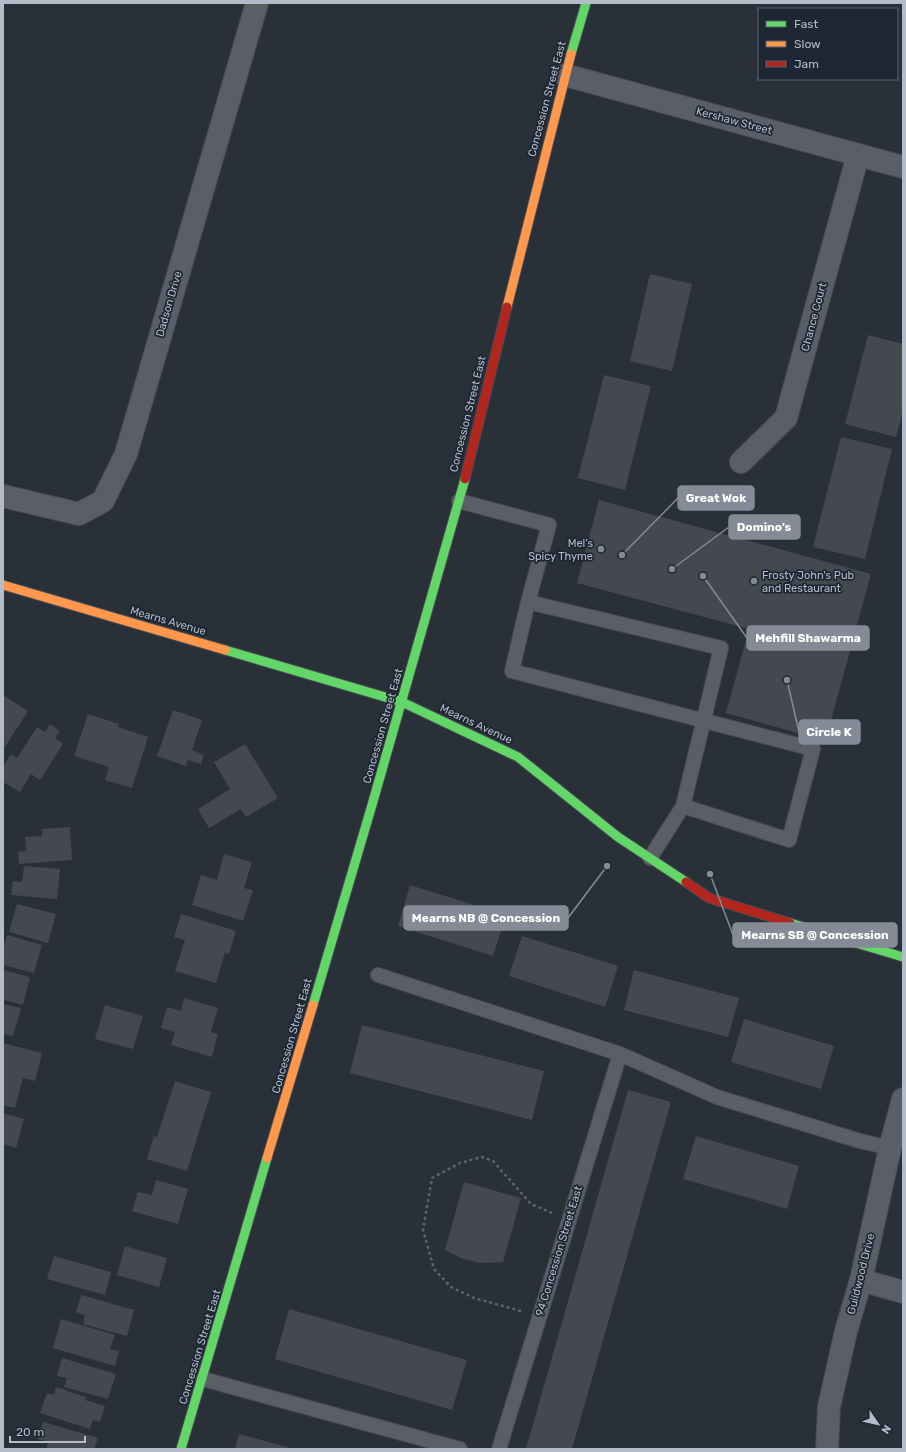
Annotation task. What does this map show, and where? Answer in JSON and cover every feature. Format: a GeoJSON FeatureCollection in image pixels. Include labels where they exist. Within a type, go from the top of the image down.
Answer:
{"type":"FeatureCollection","features":[{"type":"Feature","properties":{"kind":"street","name":"Dadson Drive"},"geometry":{"type":"LineString","coordinates":[[3,496],[79,514],[103,500],[126,454],[257,3]]}},
{"type":"Feature","properties":{"kind":"street","name":"Concession Street East"},"geometry":{"type":"LineString","coordinates":[[182,1449],[402,702],[459,501],[565,75],[586,3]]}},
{"type":"Feature","properties":{"kind":"street","name":"Kershaw Street"},"geometry":{"type":"LineString","coordinates":[[565,75],[903,167]]}},
{"type":"Feature","properties":{"kind":"street","name":"Chance Court"},"geometry":{"type":"LineString","coordinates":[[741,462],[786,418],[858,155]]}},
{"type":"Feature","properties":{"kind":"street","name":"Mearns Avenue"},"geometry":{"type":"LineString","coordinates":[[3,585],[402,702],[518,756],[618,837],[709,898],[903,957]]}},
{"type":"Feature","properties":{"kind":"street","name":"Guildwood Drive"},"geometry":{"type":"LineString","coordinates":[[827,1449],[829,1407],[846,1331],[861,1280],[890,1148],[903,1099]]}},
{"type":"Feature","properties":{"kind":"street"},"geometry":{"type":"LineString","coordinates":[[861,1280],[903,1292]]}},
{"type":"Feature","properties":{"kind":"lane"},"geometry":{"type":"LineString","coordinates":[[459,501],[549,525],[528,602],[512,671],[813,749],[789,840],[683,806]]}},
{"type":"Feature","properties":{"kind":"lane"},"geometry":{"type":"LineString","coordinates":[[528,602],[721,648],[683,806],[650,858]]}},
{"type":"Feature","properties":{"kind":"lane"},"geometry":{"type":"LineString","coordinates":[[378,975],[620,1054],[717,1097],[860,1141],[890,1148]]}},
{"type":"Feature","properties":{"kind":"lane","name":"94 Concession Street East"},"geometry":{"type":"LineString","coordinates":[[499,1449],[620,1054]]}},
{"type":"Feature","properties":{"kind":"lane"},"geometry":{"type":"LineString","coordinates":[[203,1379],[460,1449]]}},
{"type":"Feature","properties":{"kind":"path"},"geometry":{"type":"LineString","coordinates":[[539,1316],[474,1298],[451,1287],[434,1269],[423,1230],[432,1178],[460,1163],[482,1157],[493,1161],[531,1204],[569,1221]]}},
{"type":"Feature","properties":{"kind":"building"},"geometry":{"type":"Polygon","coordinates":[[[650,274],[692,284],[672,371],[630,361],[650,274]]]}},
{"type":"Feature","properties":{"kind":"building"},"geometry":{"type":"Polygon","coordinates":[[[868,335],[903,344],[903,411],[896,437],[845,424],[868,335]]]}},
{"type":"Feature","properties":{"kind":"building"},"geometry":{"type":"Polygon","coordinates":[[[604,375],[651,386],[625,490],[578,478],[604,375]]]}},
{"type":"Feature","properties":{"kind":"building"},"geometry":{"type":"Polygon","coordinates":[[[841,437],[892,449],[865,559],[813,547],[841,437]]]}},
{"type":"Feature","properties":{"kind":"building"},"geometry":{"type":"Polygon","coordinates":[[[599,500],[871,574],[829,728],[812,737],[726,713],[749,629],[577,583],[599,500]]]}},
{"type":"Feature","properties":{"kind":"building"},"geometry":{"type":"Polygon","coordinates":[[[3,695],[28,711],[3,750],[3,695]]]}},
{"type":"Feature","properties":{"kind":"building"},"geometry":{"type":"Polygon","coordinates":[[[173,710],[202,720],[192,750],[204,755],[201,764],[188,760],[186,766],[157,756],[173,710]]]}},
{"type":"Feature","properties":{"kind":"building"},"geometry":{"type":"Polygon","coordinates":[[[88,714],[119,724],[118,727],[148,737],[132,788],[105,780],[109,767],[74,756],[88,714]]]}},
{"type":"Feature","properties":{"kind":"building"},"geometry":{"type":"Polygon","coordinates":[[[50,724],[60,731],[55,738],[63,744],[40,780],[31,774],[20,792],[3,782],[3,767],[11,754],[17,758],[37,727],[45,732],[50,724]]]}},
{"type":"Feature","properties":{"kind":"building"},"geometry":{"type":"Polygon","coordinates":[[[245,744],[278,798],[246,817],[241,809],[209,828],[198,809],[230,789],[214,762],[245,744]]]}},
{"type":"Feature","properties":{"kind":"building"},"geometry":{"type":"Polygon","coordinates":[[[70,827],[72,860],[19,864],[18,852],[26,851],[25,837],[42,836],[42,829],[70,827]]]}},
{"type":"Feature","properties":{"kind":"building"},"geometry":{"type":"Polygon","coordinates":[[[224,854],[252,862],[244,888],[253,890],[243,921],[192,905],[201,875],[217,880],[224,854]]]}},
{"type":"Feature","properties":{"kind":"building"},"geometry":{"type":"Polygon","coordinates":[[[24,866],[60,869],[57,899],[11,895],[13,881],[22,882],[24,866]]]}},
{"type":"Feature","properties":{"kind":"building"},"geometry":{"type":"Polygon","coordinates":[[[410,885],[506,915],[493,956],[398,926],[410,885]]]}},
{"type":"Feature","properties":{"kind":"building"},"geometry":{"type":"Polygon","coordinates":[[[17,904],[56,914],[48,943],[9,932],[17,904]]]}},
{"type":"Feature","properties":{"kind":"building"},"geometry":{"type":"Polygon","coordinates":[[[181,914],[236,931],[229,954],[225,953],[216,983],[175,971],[185,940],[174,937],[181,914]]]}},
{"type":"Feature","properties":{"kind":"building"},"geometry":{"type":"Polygon","coordinates":[[[7,935],[42,945],[34,973],[3,965],[3,948],[7,935]]]}},
{"type":"Feature","properties":{"kind":"building"},"geometry":{"type":"Polygon","coordinates":[[[522,936],[618,966],[605,1007],[509,976],[522,936]]]}},
{"type":"Feature","properties":{"kind":"building"},"geometry":{"type":"Polygon","coordinates":[[[3,970],[30,977],[23,1005],[3,1000],[3,970]]]}},
{"type":"Feature","properties":{"kind":"building"},"geometry":{"type":"Polygon","coordinates":[[[634,970],[739,998],[728,1037],[624,1010],[634,970]]]}},
{"type":"Feature","properties":{"kind":"building"},"geometry":{"type":"Polygon","coordinates":[[[184,998],[218,1008],[211,1032],[218,1034],[212,1057],[171,1045],[175,1032],[161,1028],[167,1007],[181,1011],[184,998]]]}},
{"type":"Feature","properties":{"kind":"building"},"geometry":{"type":"Polygon","coordinates":[[[3,1004],[21,1008],[13,1036],[3,1034],[3,1004]]]}},
{"type":"Feature","properties":{"kind":"building"},"geometry":{"type":"Polygon","coordinates":[[[105,1005],[143,1016],[133,1049],[95,1039],[105,1005]]]}},
{"type":"Feature","properties":{"kind":"building"},"geometry":{"type":"Polygon","coordinates":[[[744,1019],[834,1046],[821,1089],[731,1062],[744,1019]]]}},
{"type":"Feature","properties":{"kind":"building"},"geometry":{"type":"Polygon","coordinates":[[[362,1025],[544,1071],[532,1120],[350,1073],[362,1025]]]}},
{"type":"Feature","properties":{"kind":"building"},"geometry":{"type":"Polygon","coordinates":[[[3,1043],[42,1053],[35,1081],[23,1078],[15,1108],[3,1105],[3,1043]]]}},
{"type":"Feature","properties":{"kind":"building"},"geometry":{"type":"Polygon","coordinates":[[[175,1081],[211,1092],[187,1171],[147,1159],[154,1136],[157,1137],[175,1081]]]}},
{"type":"Feature","properties":{"kind":"building"},"geometry":{"type":"Polygon","coordinates":[[[628,1090],[671,1102],[572,1449],[526,1449],[628,1090]]]}},
{"type":"Feature","properties":{"kind":"building"},"geometry":{"type":"Polygon","coordinates":[[[3,1113],[24,1119],[16,1148],[4,1144],[3,1147],[3,1113]]]}},
{"type":"Feature","properties":{"kind":"building"},"geometry":{"type":"Polygon","coordinates":[[[696,1136],[799,1166],[787,1209],[683,1179],[696,1136]]]}},
{"type":"Feature","properties":{"kind":"building"},"geometry":{"type":"Polygon","coordinates":[[[156,1180],[188,1189],[178,1224],[132,1211],[138,1192],[152,1195],[156,1180]]]}},
{"type":"Feature","properties":{"kind":"building"},"geometry":{"type":"Polygon","coordinates":[[[464,1182],[521,1198],[503,1262],[481,1263],[463,1259],[445,1250],[464,1182]]]}},
{"type":"Feature","properties":{"kind":"building"},"geometry":{"type":"Polygon","coordinates":[[[125,1246],[167,1258],[159,1287],[117,1275],[125,1246]]]}},
{"type":"Feature","properties":{"kind":"building"},"geometry":{"type":"Polygon","coordinates":[[[54,1256],[111,1272],[105,1295],[47,1279],[54,1256]]]}},
{"type":"Feature","properties":{"kind":"building"},"geometry":{"type":"Polygon","coordinates":[[[81,1295],[134,1310],[127,1336],[83,1324],[85,1315],[76,1312],[81,1295]]]}},
{"type":"Feature","properties":{"kind":"building"},"geometry":{"type":"Polygon","coordinates":[[[289,1309],[467,1360],[452,1410],[275,1359],[289,1309]]]}},
{"type":"Feature","properties":{"kind":"building"},"geometry":{"type":"Polygon","coordinates":[[[61,1319],[115,1335],[110,1349],[119,1351],[115,1366],[53,1348],[61,1319]]]}},
{"type":"Feature","properties":{"kind":"building"},"geometry":{"type":"Polygon","coordinates":[[[62,1358],[116,1374],[108,1399],[64,1387],[67,1378],[57,1376],[62,1358]]]}},
{"type":"Feature","properties":{"kind":"building"},"geometry":{"type":"Polygon","coordinates":[[[56,1387],[86,1397],[85,1400],[105,1406],[100,1422],[93,1420],[90,1429],[40,1413],[47,1393],[54,1395],[56,1387]]]}},
{"type":"Feature","properties":{"kind":"building"},"geometry":{"type":"Polygon","coordinates":[[[43,1422],[98,1438],[94,1449],[46,1449],[48,1442],[38,1439],[43,1422]]]}},
{"type":"Feature","properties":{"kind":"building"},"geometry":{"type":"Polygon","coordinates":[[[239,1434],[294,1449],[235,1449],[239,1434]]]}},
{"type":"Feature","properties":{"kind":"traffic: fast"},"geometry":{"type":"LineString","coordinates":[[571,54],[586,3]]}},
{"type":"Feature","properties":{"kind":"traffic: fast"},"geometry":{"type":"LineString","coordinates":[[313,1005],[465,479]]}},
{"type":"Feature","properties":{"kind":"traffic: fast"},"geometry":{"type":"LineString","coordinates":[[225,650],[402,702],[518,757],[618,837],[686,882]]}},
{"type":"Feature","properties":{"kind":"traffic: fast"},"geometry":{"type":"LineString","coordinates":[[790,923],[903,957]]}},
{"type":"Feature","properties":{"kind":"traffic: fast"},"geometry":{"type":"LineString","coordinates":[[181,1449],[267,1158]]}},
{"type":"Feature","properties":{"kind":"traffic: slow"},"geometry":{"type":"LineString","coordinates":[[507,307],[571,54]]}},
{"type":"Feature","properties":{"kind":"traffic: slow"},"geometry":{"type":"LineString","coordinates":[[3,585],[225,650]]}},
{"type":"Feature","properties":{"kind":"traffic: slow"},"geometry":{"type":"LineString","coordinates":[[267,1158],[313,1005]]}},
{"type":"Feature","properties":{"kind":"traffic: jam"},"geometry":{"type":"LineString","coordinates":[[465,479],[507,307]]}},
{"type":"Feature","properties":{"kind":"traffic: jam"},"geometry":{"type":"LineString","coordinates":[[686,882],[709,898],[790,923]]}},
{"type":"Feature","properties":{"kind":"place","name":"Mel’s Spicy Thyme"},"geometry":{"type":"Point","coordinates":[601,549]}},
{"type":"Feature","properties":{"kind":"place","name":"Great Wok"},"geometry":{"type":"Point","coordinates":[622,555]}},
{"type":"Feature","properties":{"kind":"place","name":"Domino's"},"geometry":{"type":"Point","coordinates":[672,569]}},
{"type":"Feature","properties":{"kind":"place","name":"Mehfill Shawarma"},"geometry":{"type":"Point","coordinates":[703,576]}},
{"type":"Feature","properties":{"kind":"place","name":"Frosty John's Pub and Restaurant"},"geometry":{"type":"Point","coordinates":[754,581]}},
{"type":"Feature","properties":{"kind":"place","name":"Circle K"},"geometry":{"type":"Point","coordinates":[787,680]}},
{"type":"Feature","properties":{"kind":"place","name":"Mearns NB @ Concession"},"geometry":{"type":"Point","coordinates":[607,866]}},
{"type":"Feature","properties":{"kind":"place","name":"Mearns SB @ Concession"},"geometry":{"type":"Point","coordinates":[710,874]}}]}
